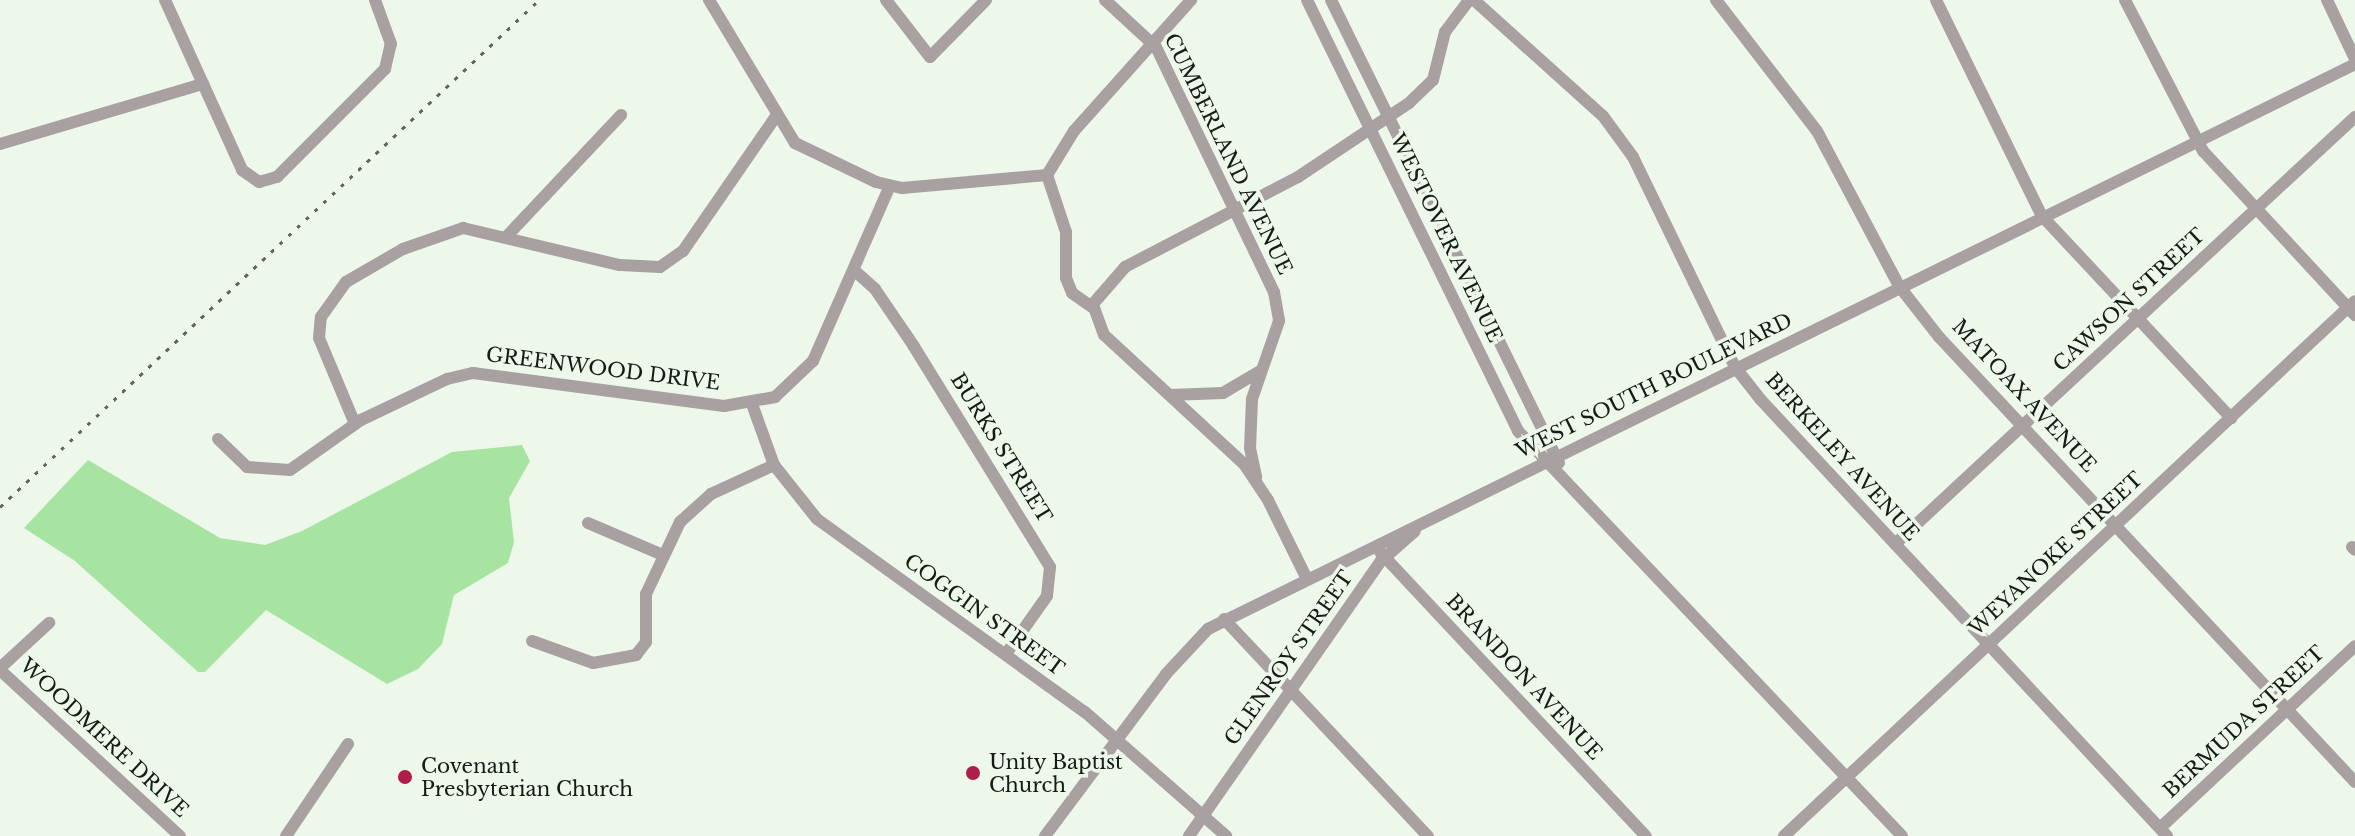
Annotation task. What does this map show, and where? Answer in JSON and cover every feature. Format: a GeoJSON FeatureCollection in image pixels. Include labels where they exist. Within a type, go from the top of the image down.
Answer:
{"type":"FeatureCollection","features":[{"type":"Feature","properties":{"kind":"street"},"geometry":{"type":"LineString","coordinates":[[165,0],[246,176],[270,180],[378,81],[391,52],[375,0]]}},
{"type":"Feature","properties":{"kind":"street"},"geometry":{"type":"LineString","coordinates":[[709,0],[776,116],[804,150],[890,186],[1030,179],[1047,175],[1074,131],[1191,0]]}},
{"type":"Feature","properties":{"kind":"street"},"geometry":{"type":"LineString","coordinates":[[886,0],[930,57],[986,0]]}},
{"type":"Feature","properties":{"kind":"street","name":"CUMBERLAND AVENUE"},"geometry":{"type":"LineString","coordinates":[[1105,0],[1153,42],[1278,306],[1279,321],[1260,371],[1249,429],[1258,484]]}},
{"type":"Feature","properties":{"kind":"street","name":"WESTOVER AVENUE"},"geometry":{"type":"LineString","coordinates":[[1307,0],[1507,411],[1544,463],[1567,480],[1902,836]]}},
{"type":"Feature","properties":{"kind":"street","name":"WESTOVER AVENUE"},"geometry":{"type":"LineString","coordinates":[[1331,0],[1567,480]]}},
{"type":"Feature","properties":{"kind":"street"},"geometry":{"type":"LineString","coordinates":[[1307,579],[1258,484],[1231,450],[1096,324],[1092,307],[1103,286],[1125,267],[1298,177],[1389,116],[1433,80],[1445,32],[1472,0]]}},
{"type":"Feature","properties":{"kind":"street","name":"BERKELEY AVENUE"},"geometry":{"type":"LineString","coordinates":[[1472,0],[1586,98],[1633,157],[1735,367],[1895,544],[2164,832]]}},
{"type":"Feature","properties":{"kind":"street","name":"MATOAX AVENUE"},"geometry":{"type":"LineString","coordinates":[[1716,0],[1817,131],[1899,286],[1939,337],[2355,782]]}},
{"type":"Feature","properties":{"kind":"street"},"geometry":{"type":"LineString","coordinates":[[1936,0],[2042,216],[2231,418]]}},
{"type":"Feature","properties":{"kind":"street"},"geometry":{"type":"LineString","coordinates":[[2125,0],[2197,140],[2256,209],[2353,308]]}},
{"type":"Feature","properties":{"kind":"street"},"geometry":{"type":"LineString","coordinates":[[2327,0],[2355,61]]}},
{"type":"Feature","properties":{"kind":"street"},"geometry":{"type":"LineString","coordinates":[[1319,25],[1339,15]]}},
{"type":"Feature","properties":{"kind":"street","name":"WEST SOUTH BOULEVARD"},"geometry":{"type":"LineString","coordinates":[[1045,836],[1189,645],[1224,619],[2355,61]]}},
{"type":"Feature","properties":{"kind":"street"},"geometry":{"type":"LineString","coordinates":[[0,144],[203,84]]}},
{"type":"Feature","properties":{"kind":"street"},"geometry":{"type":"LineString","coordinates":[[508,235],[621,115]]}},
{"type":"Feature","properties":{"kind":"street"},"geometry":{"type":"LineString","coordinates":[[355,424],[319,338],[321,317],[338,290],[368,268],[441,233],[477,228],[620,265],[644,269],[668,264],[683,251],[776,116]]}},
{"type":"Feature","properties":{"kind":"street","name":"CAWSON STREET"},"geometry":{"type":"LineString","coordinates":[[1895,544],[2355,117]]}},
{"type":"Feature","properties":{"kind":"street"},"geometry":{"type":"LineString","coordinates":[[1047,175],[1066,232],[1066,278],[1072,293],[1092,307]]}},
{"type":"Feature","properties":{"kind":"street","name":"GREENWOOD DRIVE"},"geometry":{"type":"LineString","coordinates":[[218,439],[247,467],[280,472],[302,465],[355,424],[447,379],[473,373],[724,406],[752,404],[775,397],[806,371],[855,271],[890,186]]}},
{"type":"Feature","properties":{"kind":"street"},"geometry":{"type":"LineString","coordinates":[[1424,241],[1445,231]]}},
{"type":"Feature","properties":{"kind":"street","name":"BURKS STREET"},"geometry":{"type":"LineString","coordinates":[[855,271],[875,289],[913,345],[1050,567],[1047,596],[1006,654]]}},
{"type":"Feature","properties":{"kind":"street","name":"WEYANOKE STREET"},"geometry":{"type":"LineString","coordinates":[[1784,836],[2353,308]]}},
{"type":"Feature","properties":{"kind":"street"},"geometry":{"type":"LineString","coordinates":[[1169,395],[1223,393],[1260,371]]}},
{"type":"Feature","properties":{"kind":"street","name":"COGGIN STREET"},"geometry":{"type":"LineString","coordinates":[[752,404],[774,465],[817,519],[1006,654],[1116,739],[1226,836]]}},
{"type":"Feature","properties":{"kind":"street"},"geometry":{"type":"LineString","coordinates":[[532,641],[588,662],[618,662],[642,649],[646,594],[680,522],[697,504],[774,465]]}},
{"type":"Feature","properties":{"kind":"street","name":"GLENROY STREET"},"geometry":{"type":"LineString","coordinates":[[1189,836],[1385,557],[1436,516]]}},
{"type":"Feature","properties":{"kind":"street"},"geometry":{"type":"LineString","coordinates":[[588,523],[663,555]]}},
{"type":"Feature","properties":{"kind":"street","name":"BRANDON AVENUE"},"geometry":{"type":"LineString","coordinates":[[1374,545],[1646,836]]}},
{"type":"Feature","properties":{"kind":"street"},"geometry":{"type":"LineString","coordinates":[[1224,619],[1428,836]]}},
{"type":"Feature","properties":{"kind":"street"},"geometry":{"type":"LineString","coordinates":[[0,669],[49,623]]}},
{"type":"Feature","properties":{"kind":"street","name":"BERMUDA STREET"},"geometry":{"type":"LineString","coordinates":[[2164,832],[2287,708],[2355,646]]}},
{"type":"Feature","properties":{"kind":"street","name":"WOODMERE DRIVE"},"geometry":{"type":"LineString","coordinates":[[0,669],[180,836]]}},
{"type":"Feature","properties":{"kind":"street"},"geometry":{"type":"LineString","coordinates":[[286,836],[348,744]]}},
{"type":"Feature","properties":{"kind":"shaded area"},"geometry":{"type":"Polygon","coordinates":[[[522,445],[530,461],[509,498],[514,542],[508,563],[454,595],[442,644],[418,669],[387,684],[266,610],[205,672],[198,672],[75,561],[24,528],[88,460],[220,538],[265,545],[302,531],[452,452],[522,445]]]}},
{"type":"Feature","properties":{"kind":"railway"},"geometry":{"type":"LineString","coordinates":[[0,507],[539,0]]}},
{"type":"Feature","properties":{"kind":"place","name":"Unity Baptist Church"},"geometry":{"type":"Point","coordinates":[973,773]}},
{"type":"Feature","properties":{"kind":"place","name":"Covenant Presbyterian Church"},"geometry":{"type":"Point","coordinates":[405,777]}}]}
